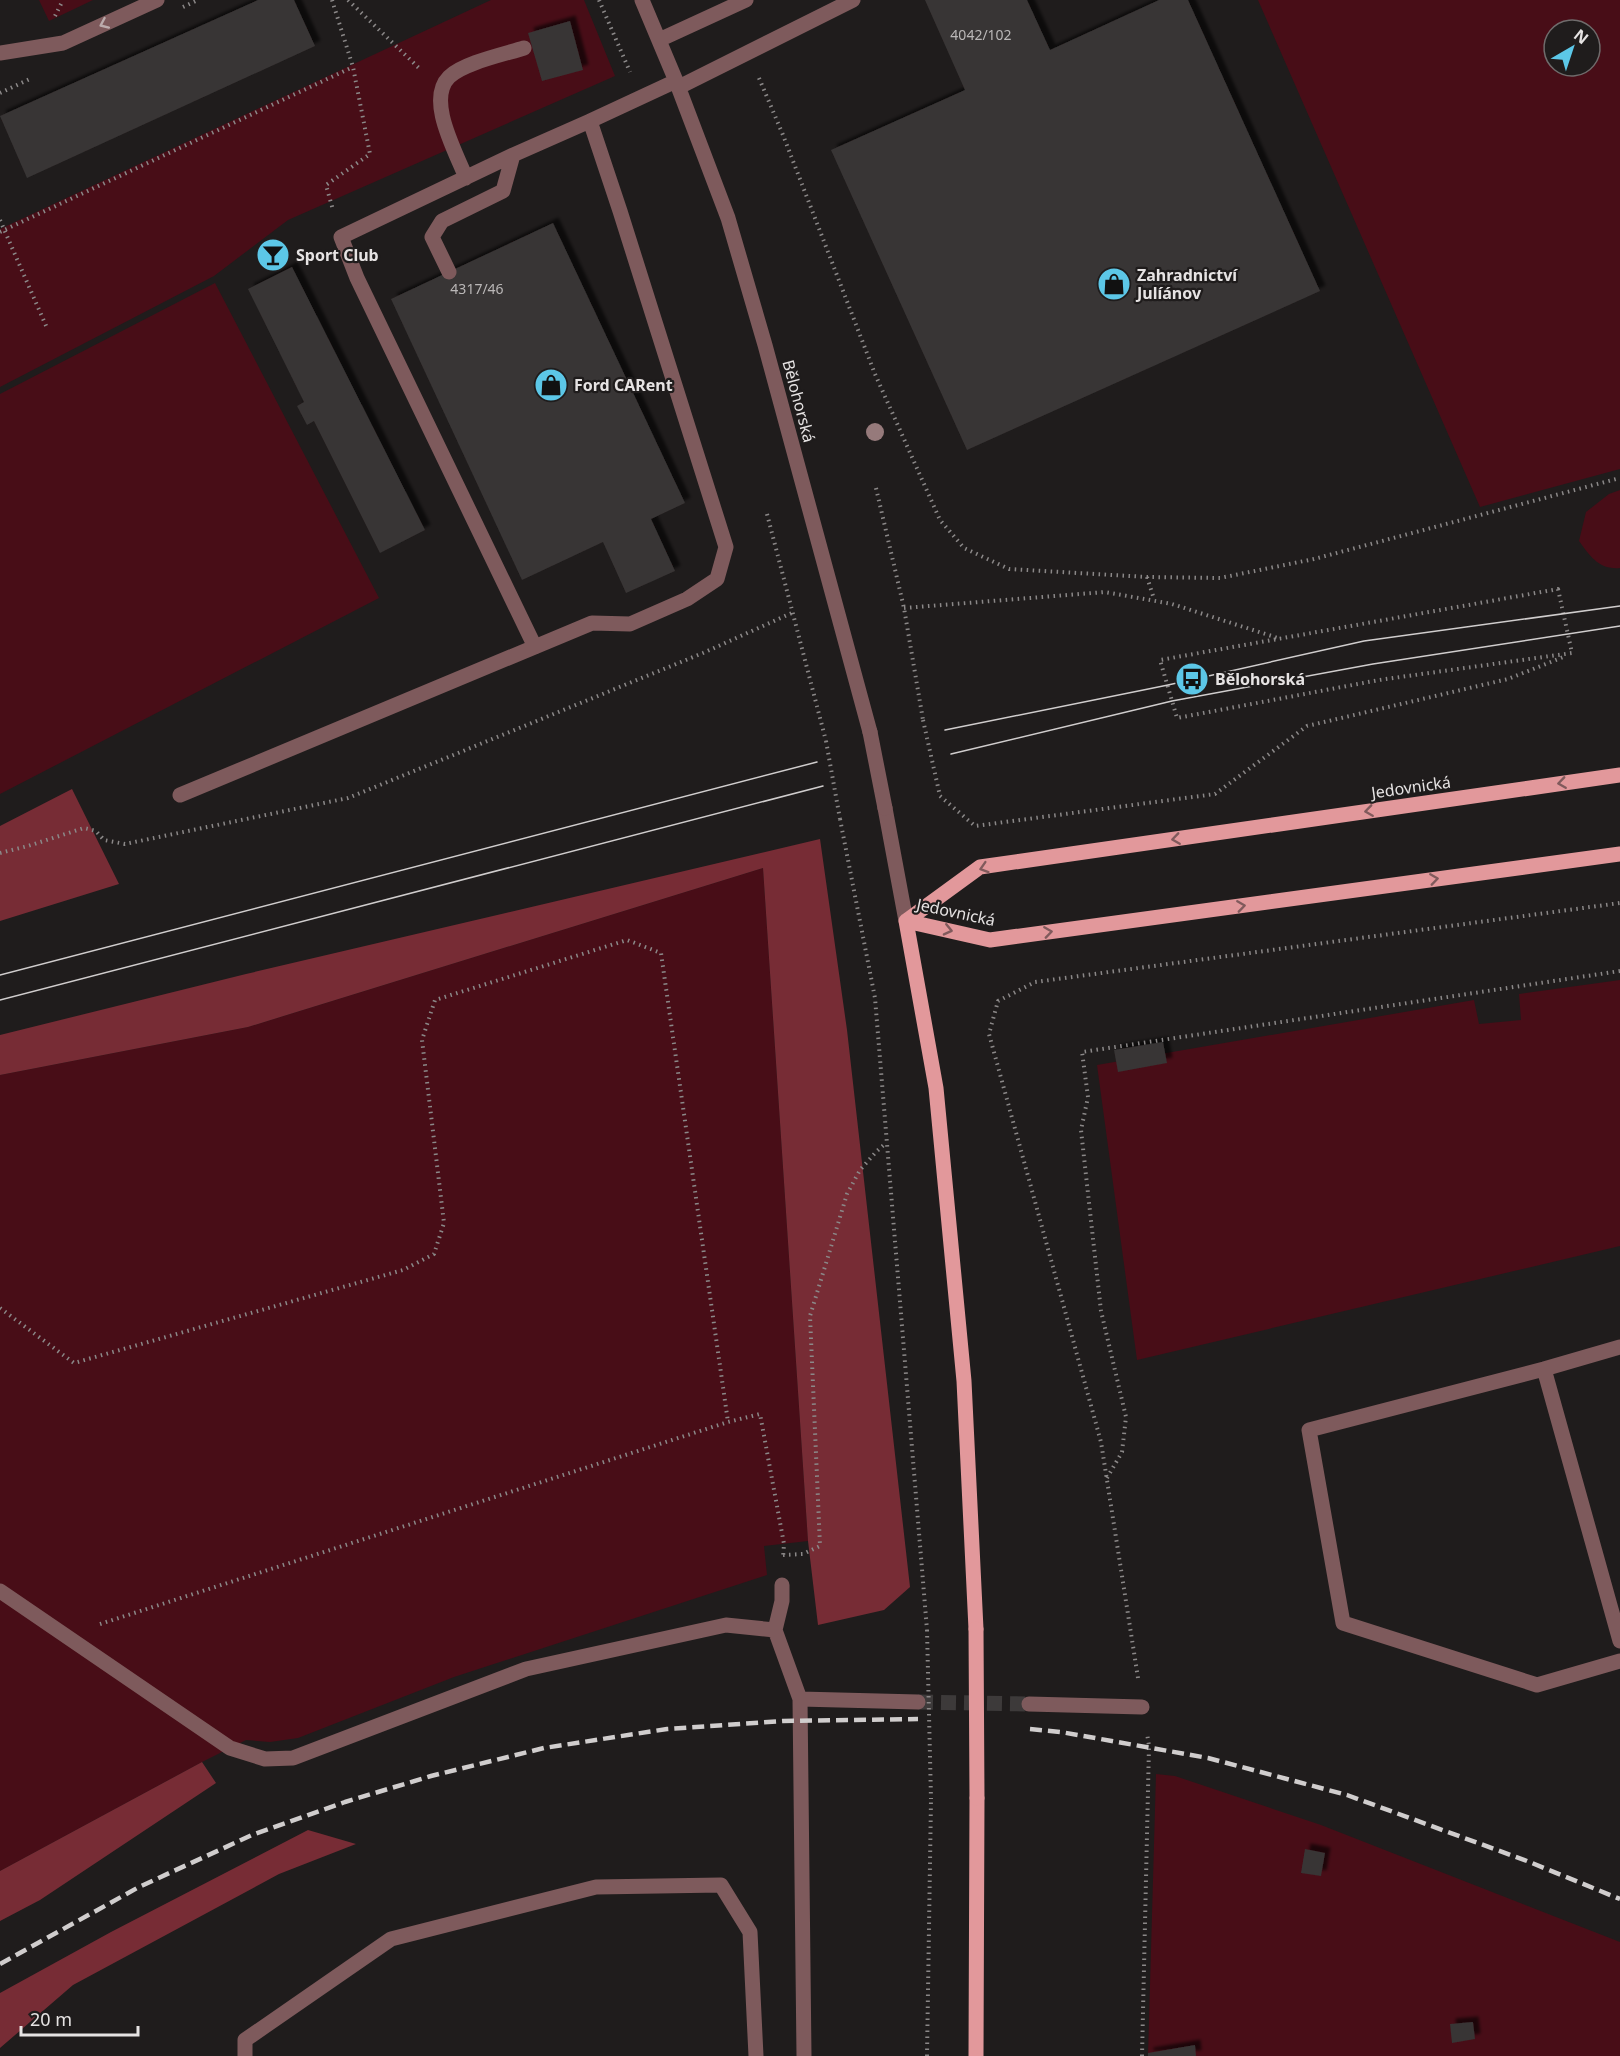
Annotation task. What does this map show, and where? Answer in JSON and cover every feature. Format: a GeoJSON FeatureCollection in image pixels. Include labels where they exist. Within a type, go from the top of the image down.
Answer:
{"type":"FeatureCollection","features":[{"type":"Feature","properties":{"kind":"main road","name":"Jedovnická"},"geometry":{"type":"LineString","coordinates":[[906,921],[980,867],[1620,774]]}},
{"type":"Feature","properties":{"kind":"main road","name":"Jedovnická"},"geometry":{"type":"LineString","coordinates":[[906,921],[990,940],[1620,854]]}},
{"type":"Feature","properties":{"kind":"main road"},"geometry":{"type":"LineString","coordinates":[[906,921],[937,1099],[964,1381],[976,1629],[976,2056]]}},
{"type":"Feature","properties":{"kind":"street"},"geometry":{"type":"LineString","coordinates":[[0,53],[63,43],[157,0]]}},
{"type":"Feature","properties":{"kind":"street","name":"Bělohorská"},"geometry":{"type":"LineString","coordinates":[[642,0],[677,84],[734,239],[765,345],[870,732],[906,921]]}},
{"type":"Feature","properties":{"kind":"street"},"geometry":{"type":"LineString","coordinates":[[659,40],[746,0]]}},
{"type":"Feature","properties":{"kind":"street"},"geometry":{"type":"LineString","coordinates":[[535,647],[357,278],[341,237],[513,155],[748,53],[853,0]]}},
{"type":"Feature","properties":{"kind":"street"},"geometry":{"type":"LineString","coordinates":[[466,178],[441,113],[441,89],[450,76],[474,64],[524,48]]}},
{"type":"Feature","properties":{"kind":"street"},"geometry":{"type":"LineString","coordinates":[[180,795],[592,623],[630,624],[687,599],[717,579],[726,548],[590,121]]}},
{"type":"Feature","properties":{"kind":"street"},"geometry":{"type":"LineString","coordinates":[[449,272],[432,237],[442,221],[503,191],[513,155]]}},
{"type":"Feature","properties":{"kind":"street"},"geometry":{"type":"LineString","coordinates":[[1620,1347],[1309,1430],[1343,1623],[1537,1685],[1620,1661]]}},
{"type":"Feature","properties":{"kind":"street"},"geometry":{"type":"LineString","coordinates":[[1544,1369],[1620,1641]]}},
{"type":"Feature","properties":{"kind":"street"},"geometry":{"type":"LineString","coordinates":[[782,1585],[782,1601],[775,1630],[800,1699],[804,2056]]}},
{"type":"Feature","properties":{"kind":"street"},"geometry":{"type":"LineString","coordinates":[[0,1591],[230,1748],[265,1759],[293,1758],[526,1670],[726,1625],[775,1630]]}},
{"type":"Feature","properties":{"kind":"street"},"geometry":{"type":"LineString","coordinates":[[800,1699],[918,1702]]}},
{"type":"Feature","properties":{"kind":"street"},"geometry":{"type":"LineString","coordinates":[[1029,1704],[1142,1707]]}},
{"type":"Feature","properties":{"kind":"street"},"geometry":{"type":"LineString","coordinates":[[245,2056],[245,2040],[391,1940],[596,1887],[721,1885],[750,1932],[756,2056]]}},
{"type":"Feature","properties":{"kind":"path"},"geometry":{"type":"LineString","coordinates":[[52,22],[63,0]]}},
{"type":"Feature","properties":{"kind":"path"},"geometry":{"type":"LineString","coordinates":[[332,0],[353,67],[370,154],[326,185],[341,237]]}},
{"type":"Feature","properties":{"kind":"path"},"geometry":{"type":"LineString","coordinates":[[348,0],[441,89]]}},
{"type":"Feature","properties":{"kind":"path"},"geometry":{"type":"LineString","coordinates":[[599,0],[641,98]]}},
{"type":"Feature","properties":{"kind":"path"},"geometry":{"type":"LineString","coordinates":[[748,53],[783,135],[875,374],[940,520],[964,548],[1009,569],[1147,577],[1220,578],[1314,559],[1620,478]]}},
{"type":"Feature","properties":{"kind":"path"},"geometry":{"type":"LineString","coordinates":[[2,231],[353,67]]}},
{"type":"Feature","properties":{"kind":"path"},"geometry":{"type":"LineString","coordinates":[[0,220],[2,231],[47,328]]}},
{"type":"Feature","properties":{"kind":"path"},"geometry":{"type":"LineString","coordinates":[[876,488],[904,608],[923,720],[940,796],[975,826],[1215,794],[1307,726],[1508,679],[1572,653]]}},
{"type":"Feature","properties":{"kind":"path"},"geometry":{"type":"LineString","coordinates":[[767,514],[826,741],[874,998],[927,1630],[931,1799],[927,2056]]}},
{"type":"Feature","properties":{"kind":"path"},"geometry":{"type":"LineString","coordinates":[[1147,577],[1154,600]]}},
{"type":"Feature","properties":{"kind":"path"},"geometry":{"type":"LineString","coordinates":[[1558,589],[1572,653],[1379,680],[1178,718],[1160,660],[1558,589]]}},
{"type":"Feature","properties":{"kind":"path"},"geometry":{"type":"LineString","coordinates":[[904,608],[1105,592],[1154,600],[1282,639]]}},
{"type":"Feature","properties":{"kind":"path"},"geometry":{"type":"LineString","coordinates":[[0,853],[84,828],[96,831],[104,840],[124,844],[348,798],[681,662],[794,612]]}},
{"type":"Feature","properties":{"kind":"path"},"geometry":{"type":"LineString","coordinates":[[1142,2056],[1149,1746],[1101,1442],[989,1034],[998,1001],[1035,982],[1620,903]]}},
{"type":"Feature","properties":{"kind":"path"},"geometry":{"type":"LineString","coordinates":[[0,1308],[74,1363],[403,1270],[434,1254],[444,1223],[422,1040],[435,1000],[627,940],[662,953],[728,1422]]}},
{"type":"Feature","properties":{"kind":"path"},"geometry":{"type":"LineString","coordinates":[[1107,1478],[1122,1452],[1126,1418],[1101,1311],[1082,1130],[1088,1097],[1082,1052],[1620,971]]}},
{"type":"Feature","properties":{"kind":"path"},"geometry":{"type":"LineString","coordinates":[[783,1555],[803,1554],[820,1546],[810,1316],[847,1194],[860,1170],[885,1144]]}},
{"type":"Feature","properties":{"kind":"path"},"geometry":{"type":"LineString","coordinates":[[65,1635],[728,1422],[760,1414],[784,1544],[782,1585]]}},
{"type":"Feature","properties":{"kind":"shaded area"},"geometry":{"type":"Polygon","coordinates":[[[39,0],[93,0],[49,21],[39,0]]]}},
{"type":"Feature","properties":{"kind":"shaded area"},"geometry":{"type":"Polygon","coordinates":[[[491,0],[584,0],[615,76],[288,220],[214,276],[0,387],[0,229],[491,0]]]}},
{"type":"Feature","properties":{"kind":"shaded area"},"geometry":{"type":"Polygon","coordinates":[[[1258,0],[1620,0],[1620,469],[1480,507],[1258,0]]]}},
{"type":"Feature","properties":{"kind":"shaded area"},"geometry":{"type":"Polygon","coordinates":[[[215,283],[379,598],[0,794],[0,394],[215,283]]]}},
{"type":"Feature","properties":{"kind":"shaded area"},"geometry":{"type":"Polygon","coordinates":[[[1620,490],[1620,568],[1613,568],[1596,561],[1579,541],[1586,512],[1609,494],[1620,490]]]}},
{"type":"Feature","properties":{"kind":"shaded area"},"geometry":{"type":"Polygon","coordinates":[[[72,789],[119,884],[0,921],[0,826],[72,789]]]}},
{"type":"Feature","properties":{"kind":"shaded area"},"geometry":{"type":"Polygon","coordinates":[[[820,839],[847,1030],[910,1587],[884,1610],[818,1625],[808,1541],[763,868],[248,1027],[0,1075],[0,1035],[246,974],[820,839]]]}},
{"type":"Feature","properties":{"kind":"shaded area"},"geometry":{"type":"Polygon","coordinates":[[[763,868],[808,1541],[764,1546],[767,1575],[454,1677],[298,1738],[270,1742],[246,1740],[0,1871],[0,1075],[248,1027],[763,868]]]}},
{"type":"Feature","properties":{"kind":"shaded area"},"geometry":{"type":"Polygon","coordinates":[[[1620,980],[1620,1246],[1137,1360],[1097,1065],[1474,1000],[1479,1024],[1521,1020],[1519,994],[1620,980]]]}},
{"type":"Feature","properties":{"kind":"shaded area"},"geometry":{"type":"Polygon","coordinates":[[[202,1762],[216,1783],[40,1900],[0,1921],[0,1871],[202,1762]]]}},
{"type":"Feature","properties":{"kind":"shaded area"},"geometry":{"type":"Polygon","coordinates":[[[1156,1774],[1175,1776],[1321,1825],[1620,1942],[1620,2056],[1148,2056],[1156,1774]]]}},
{"type":"Feature","properties":{"kind":"shaded area"},"geometry":{"type":"Polygon","coordinates":[[[308,1830],[356,1844],[279,1874],[73,1985],[0,2048],[0,1993],[111,1932],[308,1830]]]}},
{"type":"Feature","properties":{"kind":"building"},"geometry":{"type":"Polygon","coordinates":[[[258,0],[294,0],[315,46],[27,178],[0,116],[258,0]]]}},
{"type":"Feature","properties":{"kind":"building"},"geometry":{"type":"Polygon","coordinates":[[[925,0],[1027,0],[1050,50],[1159,0],[1188,0],[1320,291],[967,450],[831,150],[965,90],[925,0]]]}},
{"type":"Feature","properties":{"kind":"building"},"geometry":{"type":"Polygon","coordinates":[[[570,21],[583,70],[542,81],[528,33],[570,21]]]}},
{"type":"Feature","properties":{"kind":"building"},"geometry":{"type":"Polygon","coordinates":[[[553,223],[685,503],[651,519],[675,571],[626,593],[603,542],[522,580],[391,299],[553,223]]]}},
{"type":"Feature","properties":{"kind":"building"},"geometry":{"type":"Polygon","coordinates":[[[292,267],[425,530],[380,553],[314,421],[307,425],[297,406],[304,402],[248,289],[292,267]]]}},
{"type":"Feature","properties":{"kind":"building"},"geometry":{"type":"Polygon","coordinates":[[[1163,1042],[1167,1063],[1118,1072],[1114,1050],[1163,1042]]]}},
{"type":"Feature","properties":{"kind":"building"},"geometry":{"type":"Polygon","coordinates":[[[1305,1849],[1325,1853],[1321,1876],[1301,1873],[1305,1849]]]}},
{"type":"Feature","properties":{"kind":"building"},"geometry":{"type":"Polygon","coordinates":[[[1473,2022],[1475,2039],[1452,2043],[1450,2024],[1473,2022]]]}},
{"type":"Feature","properties":{"kind":"building"},"geometry":{"type":"Polygon","coordinates":[[[1195,2045],[1196,2056],[1148,2056],[1148,2053],[1195,2045]]]}},
{"type":"Feature","properties":{"kind":"tunnel"},"geometry":{"type":"LineString","coordinates":[[918,1702],[1029,1704]]}},
{"type":"Feature","properties":{"kind":"tram line"},"geometry":{"type":"LineString","coordinates":[[945,730],[1168,685],[1364,641],[1620,606]]}},
{"type":"Feature","properties":{"kind":"tram line"},"geometry":{"type":"LineString","coordinates":[[951,754],[1172,701],[1373,664],[1620,626]]}},
{"type":"Feature","properties":{"kind":"tram line"},"geometry":{"type":"LineString","coordinates":[[0,975],[817,762]]}},
{"type":"Feature","properties":{"kind":"tram line"},"geometry":{"type":"LineString","coordinates":[[0,1000],[823,786]]}},
{"type":"Feature","properties":{"kind":"railway"},"geometry":{"type":"LineString","coordinates":[[0,1964],[139,1887],[252,1835],[345,1802],[431,1776],[544,1748],[667,1729],[783,1721],[918,1719]]}},
{"type":"Feature","properties":{"kind":"railway"},"geometry":{"type":"LineString","coordinates":[[1030,1729],[1061,1732],[1208,1758],[1347,1795],[1527,1861],[1620,1899]]}},
{"type":"Feature","properties":{"kind":"place","name":"Sport Club"},"geometry":{"type":"Point","coordinates":[273,255]}},
{"type":"Feature","properties":{"kind":"place","name":"Zahradnictví Julíánov"},"geometry":{"type":"Point","coordinates":[1114,284]}},
{"type":"Feature","properties":{"kind":"place","name":"Ford CARent"},"geometry":{"type":"Point","coordinates":[551,385]}},
{"type":"Feature","properties":{"kind":"place","name":"Bělohorská"},"geometry":{"type":"Point","coordinates":[1192,679]}}]}
